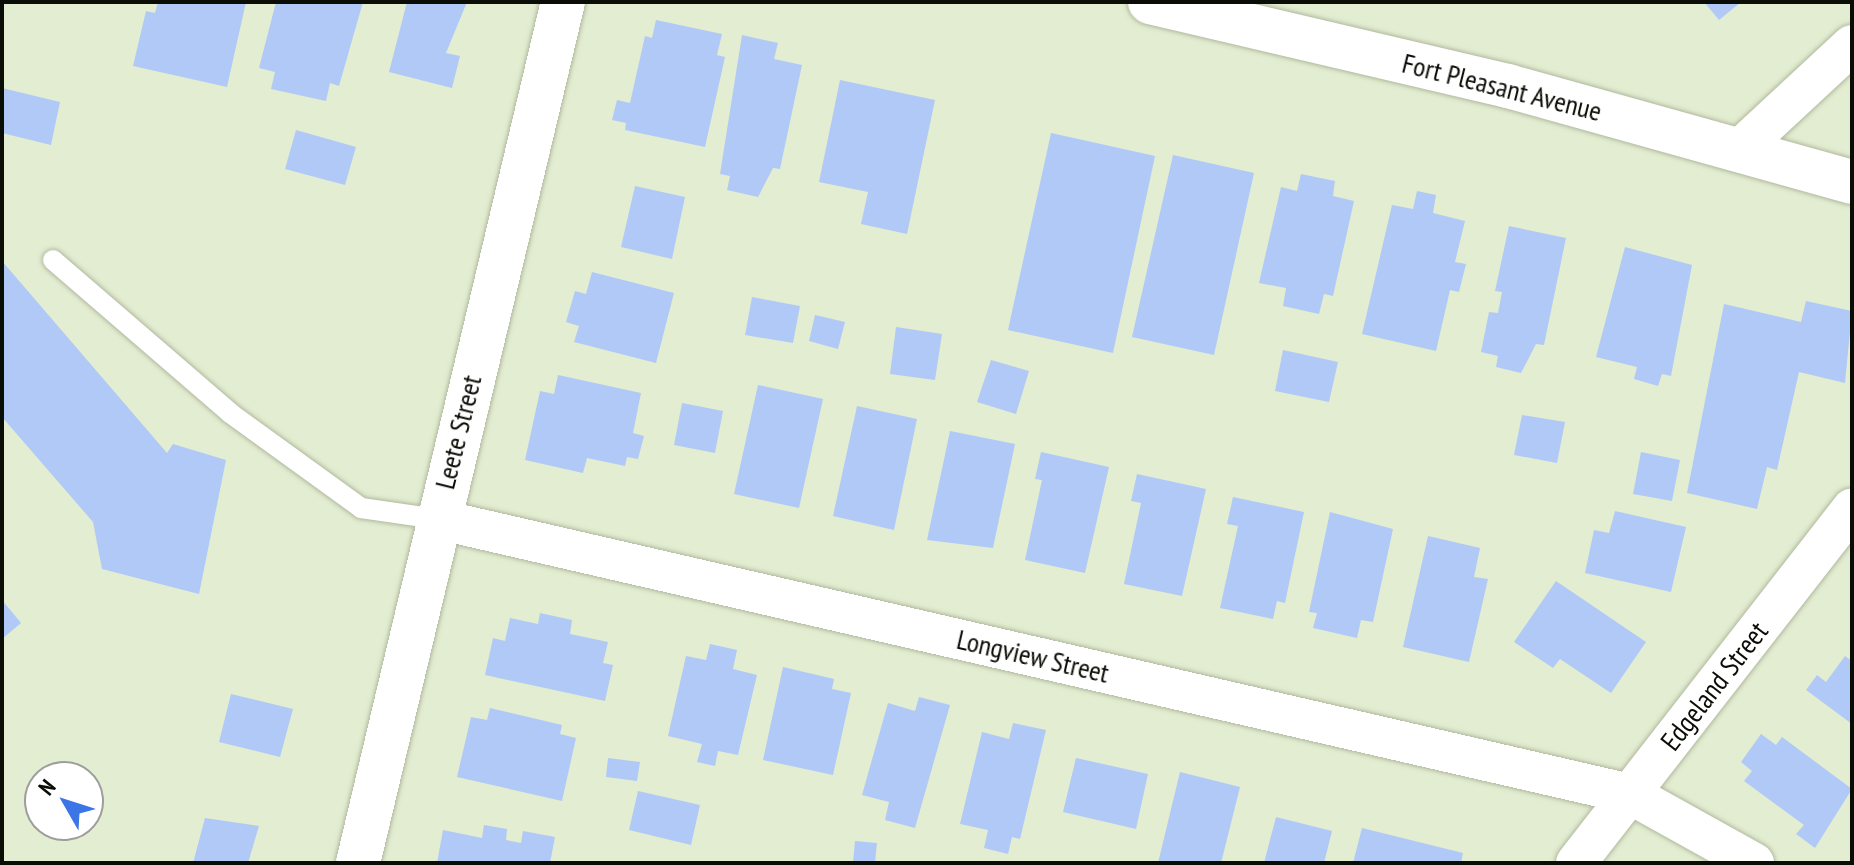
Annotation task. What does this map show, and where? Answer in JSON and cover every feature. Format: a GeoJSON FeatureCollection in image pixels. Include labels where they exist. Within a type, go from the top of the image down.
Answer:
{"type":"FeatureCollection","features":[{"type":"Feature","properties":{"kind":"street","name":"Leete Street"},"geometry":{"type":"LineString","coordinates":[[358,863],[437,519],[563,2]]}},
{"type":"Feature","properties":{"kind":"street","name":"Fort Pleasant Avenue"},"geometry":{"type":"LineString","coordinates":[[1150,2],[1741,148],[1852,182]]}},
{"type":"Feature","properties":{"kind":"street"},"geometry":{"type":"LineString","coordinates":[[1741,148],[1852,45]]}},
{"type":"Feature","properties":{"kind":"street","name":"Edgeland Street"},"geometry":{"type":"LineString","coordinates":[[1576,863],[1852,509]]}},
{"type":"Feature","properties":{"kind":"street","name":"Longview Street"},"geometry":{"type":"LineString","coordinates":[[437,519],[1630,794],[1754,863]]}},
{"type":"Feature","properties":{"kind":"lane"},"geometry":{"type":"LineString","coordinates":[[53,260],[230,413],[361,508],[437,519]]}},
{"type":"Feature","properties":{"kind":"building"},"geometry":{"type":"Polygon","coordinates":[[[158,2],[246,2],[227,87],[133,66],[146,11],[155,13],[158,2]]]}},
{"type":"Feature","properties":{"kind":"building"},"geometry":{"type":"Polygon","coordinates":[[[276,2],[363,2],[339,86],[330,83],[326,101],[271,89],[275,72],[259,68],[276,2]]]}},
{"type":"Feature","properties":{"kind":"building"},"geometry":{"type":"Polygon","coordinates":[[[407,2],[467,2],[446,53],[460,56],[452,88],[389,72],[407,2]]]}},
{"type":"Feature","properties":{"kind":"building"},"geometry":{"type":"Polygon","coordinates":[[[1704,2],[1741,2],[1719,20],[1704,2]]]}},
{"type":"Feature","properties":{"kind":"building"},"geometry":{"type":"Polygon","coordinates":[[[656,20],[722,34],[717,55],[725,57],[705,147],[625,130],[626,123],[612,120],[617,100],[630,103],[645,36],[652,38],[656,20]]]}},
{"type":"Feature","properties":{"kind":"building"},"geometry":{"type":"Polygon","coordinates":[[[742,35],[778,43],[774,59],[802,65],[780,169],[773,168],[758,197],[727,190],[730,176],[720,174],[742,35]]]}},
{"type":"Feature","properties":{"kind":"building"},"geometry":{"type":"Polygon","coordinates":[[[840,80],[935,100],[907,234],[861,224],[868,192],[819,182],[840,80]]]}},
{"type":"Feature","properties":{"kind":"building"},"geometry":{"type":"Polygon","coordinates":[[[2,88],[60,102],[51,145],[2,133],[2,88]]]}},
{"type":"Feature","properties":{"kind":"building"},"geometry":{"type":"Polygon","coordinates":[[[296,130],[356,147],[345,185],[285,169],[296,130]]]}},
{"type":"Feature","properties":{"kind":"building"},"geometry":{"type":"Polygon","coordinates":[[[1051,133],[1155,156],[1113,353],[1008,330],[1051,133]]]}},
{"type":"Feature","properties":{"kind":"building"},"geometry":{"type":"Polygon","coordinates":[[[1173,155],[1254,173],[1214,355],[1132,337],[1173,155]]]}},
{"type":"Feature","properties":{"kind":"building"},"geometry":{"type":"Polygon","coordinates":[[[1301,174],[1335,181],[1333,196],[1354,201],[1333,296],[1324,294],[1319,314],[1283,306],[1286,288],[1259,283],[1281,187],[1297,191],[1301,174]]]}},
{"type":"Feature","properties":{"kind":"building"},"geometry":{"type":"Polygon","coordinates":[[[635,186],[685,197],[672,259],[621,247],[635,186]]]}},
{"type":"Feature","properties":{"kind":"building"},"geometry":{"type":"Polygon","coordinates":[[[1417,191],[1436,195],[1433,213],[1465,221],[1455,262],[1466,264],[1459,292],[1450,290],[1436,351],[1362,334],[1392,205],[1413,209],[1417,191]]]}},
{"type":"Feature","properties":{"kind":"building"},"geometry":{"type":"Polygon","coordinates":[[[1509,226],[1566,238],[1544,345],[1536,344],[1521,373],[1496,367],[1498,356],[1481,352],[1489,312],[1498,313],[1502,292],[1495,291],[1509,226]]]}},
{"type":"Feature","properties":{"kind":"building"},"geometry":{"type":"Polygon","coordinates":[[[1625,247],[1692,265],[1671,376],[1662,374],[1658,386],[1634,379],[1637,367],[1596,357],[1625,247]]]}},
{"type":"Feature","properties":{"kind":"building"},"geometry":{"type":"Polygon","coordinates":[[[2,261],[167,453],[173,444],[226,460],[199,594],[102,569],[93,522],[2,417],[2,261]]]}},
{"type":"Feature","properties":{"kind":"building"},"geometry":{"type":"Polygon","coordinates":[[[592,272],[674,293],[656,363],[574,342],[579,326],[566,322],[575,291],[586,294],[592,272]]]}},
{"type":"Feature","properties":{"kind":"building"},"geometry":{"type":"Polygon","coordinates":[[[752,297],[800,306],[793,343],[745,335],[752,297]]]}},
{"type":"Feature","properties":{"kind":"building"},"geometry":{"type":"Polygon","coordinates":[[[1806,301],[1852,311],[1845,383],[1799,372],[1777,470],[1767,467],[1757,509],[1687,493],[1724,304],[1801,322],[1806,301]]]}},
{"type":"Feature","properties":{"kind":"building"},"geometry":{"type":"Polygon","coordinates":[[[815,315],[845,322],[838,349],[809,341],[815,315]]]}},
{"type":"Feature","properties":{"kind":"building"},"geometry":{"type":"Polygon","coordinates":[[[896,327],[942,334],[935,380],[890,374],[896,327]]]}},
{"type":"Feature","properties":{"kind":"building"},"geometry":{"type":"Polygon","coordinates":[[[1283,350],[1338,362],[1329,402],[1275,391],[1283,350]]]}},
{"type":"Feature","properties":{"kind":"building"},"geometry":{"type":"Polygon","coordinates":[[[991,360],[1029,371],[1016,414],[977,402],[991,360]]]}},
{"type":"Feature","properties":{"kind":"building"},"geometry":{"type":"Polygon","coordinates":[[[558,375],[641,393],[633,433],[644,436],[638,459],[627,457],[625,466],[587,458],[583,473],[525,460],[540,391],[554,394],[558,375]]]}},
{"type":"Feature","properties":{"kind":"building"},"geometry":{"type":"Polygon","coordinates":[[[758,385],[823,399],[799,508],[734,494],[758,385]]]}},
{"type":"Feature","properties":{"kind":"building"},"geometry":{"type":"Polygon","coordinates":[[[682,403],[723,411],[715,453],[674,445],[682,403]]]}},
{"type":"Feature","properties":{"kind":"building"},"geometry":{"type":"Polygon","coordinates":[[[857,406],[917,419],[894,530],[833,516],[857,406]]]}},
{"type":"Feature","properties":{"kind":"building"},"geometry":{"type":"Polygon","coordinates":[[[1522,415],[1565,422],[1557,463],[1514,455],[1522,415]]]}},
{"type":"Feature","properties":{"kind":"building"},"geometry":{"type":"Polygon","coordinates":[[[950,431],[1015,444],[993,548],[927,540],[950,431]]]}},
{"type":"Feature","properties":{"kind":"building"},"geometry":{"type":"Polygon","coordinates":[[[1041,452],[1109,467],[1085,573],[1025,560],[1042,480],[1035,479],[1041,452]]]}},
{"type":"Feature","properties":{"kind":"building"},"geometry":{"type":"Polygon","coordinates":[[[1641,452],[1680,460],[1672,501],[1633,494],[1641,452]]]}},
{"type":"Feature","properties":{"kind":"building"},"geometry":{"type":"Polygon","coordinates":[[[1137,474],[1206,489],[1182,596],[1124,584],[1141,503],[1131,501],[1137,474]]]}},
{"type":"Feature","properties":{"kind":"building"},"geometry":{"type":"Polygon","coordinates":[[[1233,497],[1304,512],[1285,603],[1277,601],[1273,619],[1220,608],[1238,526],[1227,524],[1233,497]]]}},
{"type":"Feature","properties":{"kind":"building"},"geometry":{"type":"Polygon","coordinates":[[[1615,511],[1686,527],[1671,592],[1585,573],[1594,530],[1609,533],[1615,511]]]}},
{"type":"Feature","properties":{"kind":"building"},"geometry":{"type":"Polygon","coordinates":[[[1330,512],[1393,529],[1373,622],[1361,620],[1357,638],[1313,628],[1317,613],[1309,612],[1330,512]]]}},
{"type":"Feature","properties":{"kind":"building"},"geometry":{"type":"Polygon","coordinates":[[[1428,536],[1480,548],[1474,577],[1488,579],[1469,662],[1403,647],[1428,536]]]}},
{"type":"Feature","properties":{"kind":"building"},"geometry":{"type":"Polygon","coordinates":[[[1556,581],[1646,642],[1611,693],[1560,659],[1553,668],[1514,642],[1556,581]]]}},
{"type":"Feature","properties":{"kind":"building"},"geometry":{"type":"Polygon","coordinates":[[[2,600],[21,623],[2,639],[2,600]]]}},
{"type":"Feature","properties":{"kind":"building"},"geometry":{"type":"Polygon","coordinates":[[[540,613],[572,620],[570,634],[608,642],[603,663],[613,665],[605,701],[485,675],[493,638],[505,641],[510,618],[538,624],[540,613]]]}},
{"type":"Feature","properties":{"kind":"building"},"geometry":{"type":"Polygon","coordinates":[[[710,644],[737,650],[733,669],[757,675],[738,755],[718,751],[715,766],[697,762],[702,744],[668,736],[686,656],[706,660],[710,644]]]}},
{"type":"Feature","properties":{"kind":"building"},"geometry":{"type":"Polygon","coordinates":[[[1845,656],[1852,661],[1852,724],[1806,690],[1817,675],[1826,682],[1845,656]]]}},
{"type":"Feature","properties":{"kind":"building"},"geometry":{"type":"Polygon","coordinates":[[[783,667],[834,679],[832,689],[851,693],[833,775],[763,760],[783,667]]]}},
{"type":"Feature","properties":{"kind":"building"},"geometry":{"type":"Polygon","coordinates":[[[231,694],[293,709],[280,757],[219,742],[231,694]]]}},
{"type":"Feature","properties":{"kind":"building"},"geometry":{"type":"Polygon","coordinates":[[[919,697],[950,705],[915,828],[885,820],[889,802],[862,795],[888,703],[915,711],[919,697]]]}},
{"type":"Feature","properties":{"kind":"building"},"geometry":{"type":"Polygon","coordinates":[[[490,708],[562,725],[560,734],[576,738],[562,801],[457,777],[471,717],[487,720],[490,708]]]}},
{"type":"Feature","properties":{"kind":"building"},"geometry":{"type":"Polygon","coordinates":[[[1013,723],[1046,730],[1020,839],[1012,837],[1008,854],[984,848],[988,830],[960,824],[982,732],[1009,739],[1013,723]]]}},
{"type":"Feature","properties":{"kind":"building"},"geometry":{"type":"Polygon","coordinates":[[[1761,734],[1776,745],[1782,737],[1852,789],[1815,848],[1796,834],[1804,825],[1744,781],[1752,771],[1741,762],[1761,734]]]}},
{"type":"Feature","properties":{"kind":"building"},"geometry":{"type":"Polygon","coordinates":[[[608,758],[640,762],[637,781],[606,777],[608,758]]]}},
{"type":"Feature","properties":{"kind":"building"},"geometry":{"type":"Polygon","coordinates":[[[1076,758],[1148,774],[1136,829],[1063,812],[1076,758]]]}},
{"type":"Feature","properties":{"kind":"building"},"geometry":{"type":"Polygon","coordinates":[[[1180,772],[1240,787],[1221,863],[1158,863],[1180,772]]]}},
{"type":"Feature","properties":{"kind":"building"},"geometry":{"type":"Polygon","coordinates":[[[638,791],[700,805],[691,845],[629,830],[638,791]]]}},
{"type":"Feature","properties":{"kind":"building"},"geometry":{"type":"Polygon","coordinates":[[[1276,817],[1332,831],[1324,863],[1264,863],[1276,817]]]}},
{"type":"Feature","properties":{"kind":"building"},"geometry":{"type":"Polygon","coordinates":[[[205,818],[259,826],[248,863],[193,863],[205,818]]]}},
{"type":"Feature","properties":{"kind":"building"},"geometry":{"type":"Polygon","coordinates":[[[484,825],[507,829],[506,840],[521,843],[523,831],[555,837],[550,863],[437,863],[443,830],[482,838],[484,825]]]}},
{"type":"Feature","properties":{"kind":"building"},"geometry":{"type":"Polygon","coordinates":[[[1362,828],[1463,853],[1461,863],[1353,863],[1362,828]]]}},
{"type":"Feature","properties":{"kind":"building"},"geometry":{"type":"Polygon","coordinates":[[[855,841],[877,843],[875,863],[853,863],[855,841]]]}}]}
